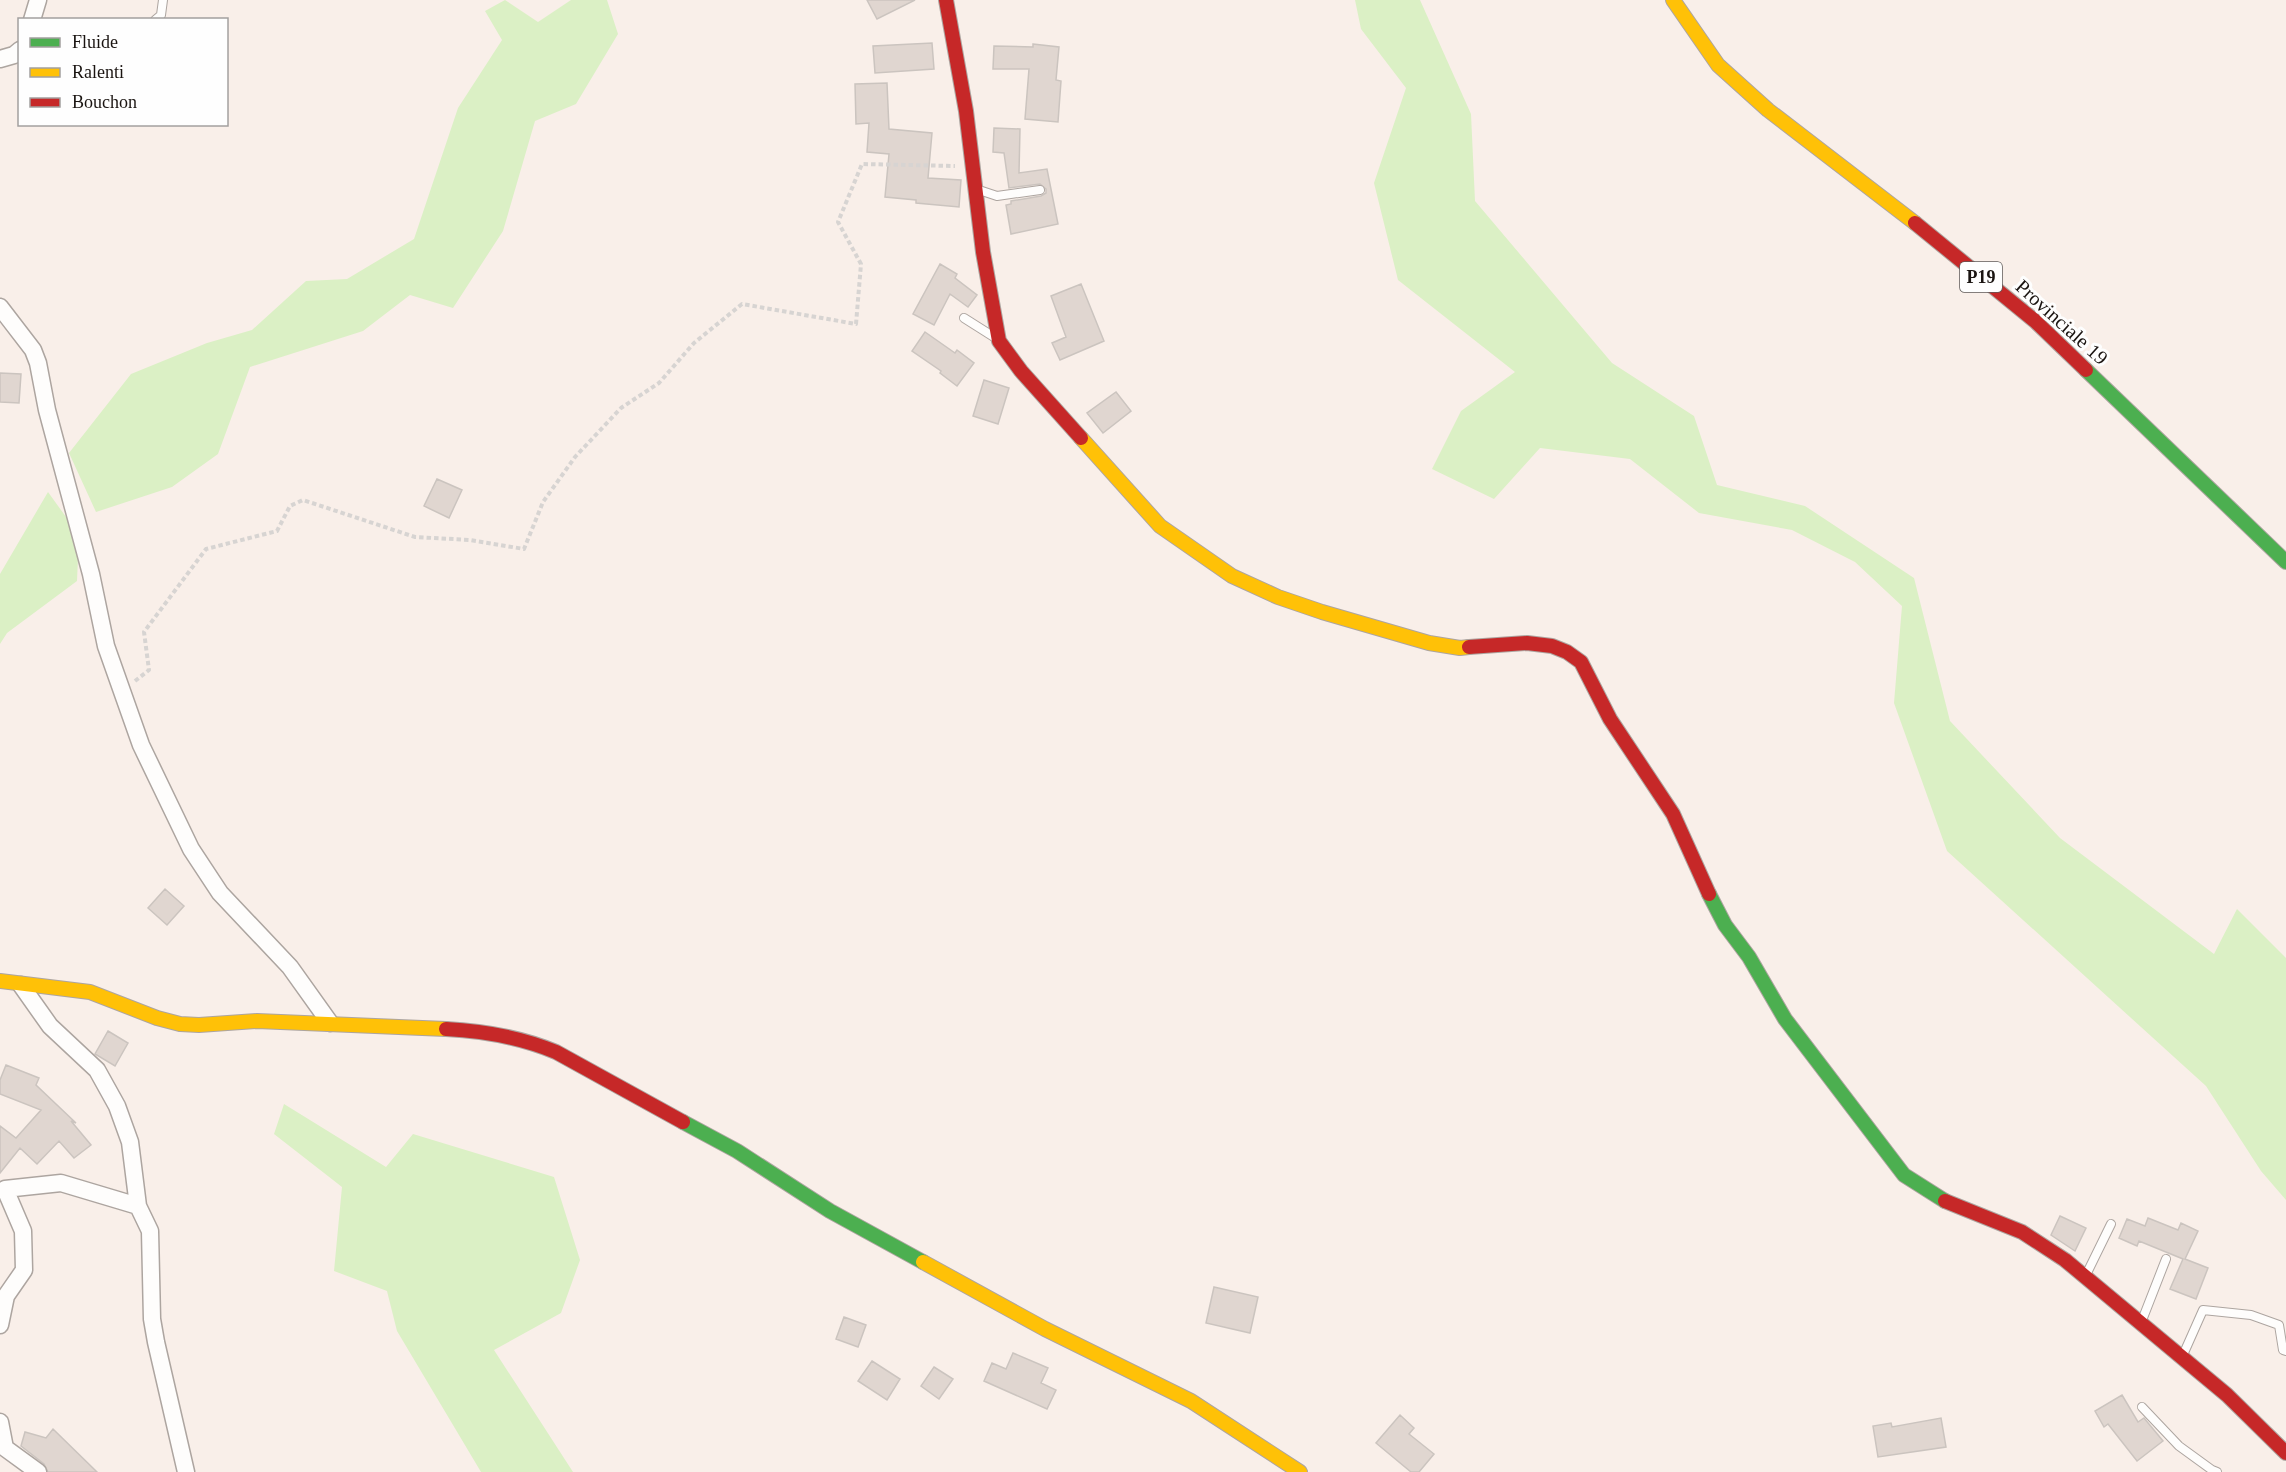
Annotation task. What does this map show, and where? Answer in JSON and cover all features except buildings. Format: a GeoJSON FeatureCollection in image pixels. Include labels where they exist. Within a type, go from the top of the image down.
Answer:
{"type":"FeatureCollection","features":[{"type":"Feature","properties":{"kind":"street"},"geometry":{"type":"LineString","coordinates":[[33,18],[38,0]]}},
{"type":"Feature","properties":{"kind":"street"},"geometry":{"type":"LineString","coordinates":[[946,0],[966,111],[983,252],[999,340],[1021,371],[1160,526],[1232,576],[1278,597],[1322,612],[1429,643],[1460,648],[1527,643],[1552,646],[1567,652],[1581,662],[1610,718],[1673,814],[1725,925],[1749,957],[1785,1019],[1904,1175],[1940,1199],[1972,1214],[2022,1232],[2065,1260],[2227,1395],[2286,1453]]}},
{"type":"Feature","properties":{"kind":"street","name":"Provinciale 19"},"geometry":{"type":"LineString","coordinates":[[1673,0],[1718,65],[1768,110],[1941,243],[2035,321],[2286,562]]}},
{"type":"Feature","properties":{"kind":"street"},"geometry":{"type":"LineString","coordinates":[[0,59],[18,52]]}},
{"type":"Feature","properties":{"kind":"street"},"geometry":{"type":"LineString","coordinates":[[0,307],[33,351],[38,363],[91,574],[106,646],[141,745],[191,849],[220,893],[290,967],[330,1023]]}},
{"type":"Feature","properties":{"kind":"street"},"geometry":{"type":"LineString","coordinates":[[0,981],[90,992],[180,1024],[205,1025],[256,1021],[330,1023],[451,1029],[498,1034],[531,1041],[561,1053],[577,1064],[737,1151],[830,1211],[1045,1329],[1191,1401],[1300,1472]]}},
{"type":"Feature","properties":{"kind":"street"},"geometry":{"type":"LineString","coordinates":[[21,985],[50,1026],[97,1070],[117,1106],[130,1142],[138,1206],[150,1231],[152,1319],[186,1472]]}},
{"type":"Feature","properties":{"kind":"street"},"geometry":{"type":"LineString","coordinates":[[0,1325],[6,1296],[24,1270],[23,1231],[5,1189],[61,1184],[138,1206]]}},
{"type":"Feature","properties":{"kind":"street"},"geometry":{"type":"LineString","coordinates":[[0,1422],[5,1448],[38,1472]]}},
{"type":"Feature","properties":{"kind":"lane"},"geometry":{"type":"LineString","coordinates":[[157,18],[161,15],[163,0]]}},
{"type":"Feature","properties":{"kind":"lane"},"geometry":{"type":"LineString","coordinates":[[975,189],[997,196],[1040,190]]}},
{"type":"Feature","properties":{"kind":"lane"},"geometry":{"type":"LineString","coordinates":[[964,318],[999,340]]}},
{"type":"Feature","properties":{"kind":"lane"},"geometry":{"type":"LineString","coordinates":[[2085,1276],[2111,1224]]}},
{"type":"Feature","properties":{"kind":"lane"},"geometry":{"type":"LineString","coordinates":[[2140,1323],[2166,1259]]}},
{"type":"Feature","properties":{"kind":"lane"},"geometry":{"type":"LineString","coordinates":[[2182,1358],[2204,1310],[2251,1315],[2279,1325],[2283,1350],[2286,1352]]}},
{"type":"Feature","properties":{"kind":"lane"},"geometry":{"type":"LineString","coordinates":[[2142,1407],[2179,1446],[2217,1472]]}},
{"type":"Feature","properties":{"kind":"path"},"geometry":{"type":"LineString","coordinates":[[122,691],[148,670],[144,632],[206,549],[277,531],[290,506],[303,500],[415,537],[470,540],[524,549],[543,502],[575,457],[621,408],[659,382],[694,343],[742,304],[856,324],[861,264],[838,222],[862,164],[972,167]]}},
{"type":"Feature","properties":{"kind":"green space"},"geometry":{"type":"Polygon","coordinates":[[[505,0],[538,22],[571,0],[607,0],[618,34],[576,104],[535,121],[503,231],[453,308],[410,295],[363,331],[250,367],[218,454],[172,487],[96,512],[69,453],[131,374],[207,343],[252,330],[306,281],[347,279],[414,239],[458,108],[502,40],[485,11],[505,0]]]}},
{"type":"Feature","properties":{"kind":"green space"},"geometry":{"type":"Polygon","coordinates":[[[1355,0],[1420,0],[1471,114],[1475,201],[1612,363],[1694,416],[1717,485],[1805,506],[1914,578],[1950,721],[2060,838],[2214,954],[2237,909],[2286,958],[2286,1200],[2261,1171],[2206,1086],[1947,851],[1894,703],[1902,606],[1855,562],[1792,530],[1699,513],[1630,459],[1540,448],[1494,499],[1432,469],[1461,411],[1515,372],[1398,280],[1374,183],[1406,88],[1361,29],[1355,0]]]}},
{"type":"Feature","properties":{"kind":"green space"},"geometry":{"type":"Polygon","coordinates":[[[48,492],[79,535],[77,581],[7,633],[0,644],[0,574],[48,492]]]}},
{"type":"Feature","properties":{"kind":"green space"},"geometry":{"type":"Polygon","coordinates":[[[284,1104],[386,1167],[413,1134],[554,1177],[580,1260],[561,1313],[494,1350],[573,1472],[481,1472],[397,1331],[387,1291],[334,1271],[342,1187],[274,1134],[284,1104]]]}},
{"type":"Feature","properties":{"kind":"traffic: fast"},"geometry":{"type":"LineString","coordinates":[[2086,370],[2286,562]]}},
{"type":"Feature","properties":{"kind":"traffic: fast"},"geometry":{"type":"LineString","coordinates":[[1709,894],[1725,925],[1749,957],[1785,1019],[1904,1175],[1945,1201]]}},
{"type":"Feature","properties":{"kind":"traffic: fast"},"geometry":{"type":"LineString","coordinates":[[683,1122],[737,1151],[830,1211],[923,1262]]}},
{"type":"Feature","properties":{"kind":"traffic: slow"},"geometry":{"type":"LineString","coordinates":[[1673,0],[1718,65],[1768,110],[1915,223]]}},
{"type":"Feature","properties":{"kind":"traffic: slow"},"geometry":{"type":"LineString","coordinates":[[1081,438],[1160,526],[1232,576],[1278,597],[1322,612],[1429,643],[1460,648],[1469,647]]}},
{"type":"Feature","properties":{"kind":"traffic: slow"},"geometry":{"type":"LineString","coordinates":[[0,981],[90,992],[157,1018],[180,1024],[257,1021],[446,1029]]}},
{"type":"Feature","properties":{"kind":"traffic: slow"},"geometry":{"type":"LineString","coordinates":[[923,1262],[1045,1329],[1191,1401],[1300,1472]]}},
{"type":"Feature","properties":{"kind":"traffic: jam"},"geometry":{"type":"LineString","coordinates":[[946,0],[966,111],[983,252],[999,341],[1021,371],[1081,438]]}},
{"type":"Feature","properties":{"kind":"traffic: jam"},"geometry":{"type":"LineString","coordinates":[[1915,223],[2035,321],[2086,370]]}},
{"type":"Feature","properties":{"kind":"traffic: jam"},"geometry":{"type":"LineString","coordinates":[[1469,647],[1527,643],[1552,646],[1567,652],[1581,662],[1610,719],[1673,814],[1709,894]]}},
{"type":"Feature","properties":{"kind":"traffic: jam"},"geometry":{"type":"LineString","coordinates":[[446,1029],[502,1036],[529,1042],[556,1052],[683,1122]]}},
{"type":"Feature","properties":{"kind":"traffic: jam"},"geometry":{"type":"LineString","coordinates":[[1945,1201],[2022,1232],[2065,1260],[2227,1395],[2286,1453]]}}]}
